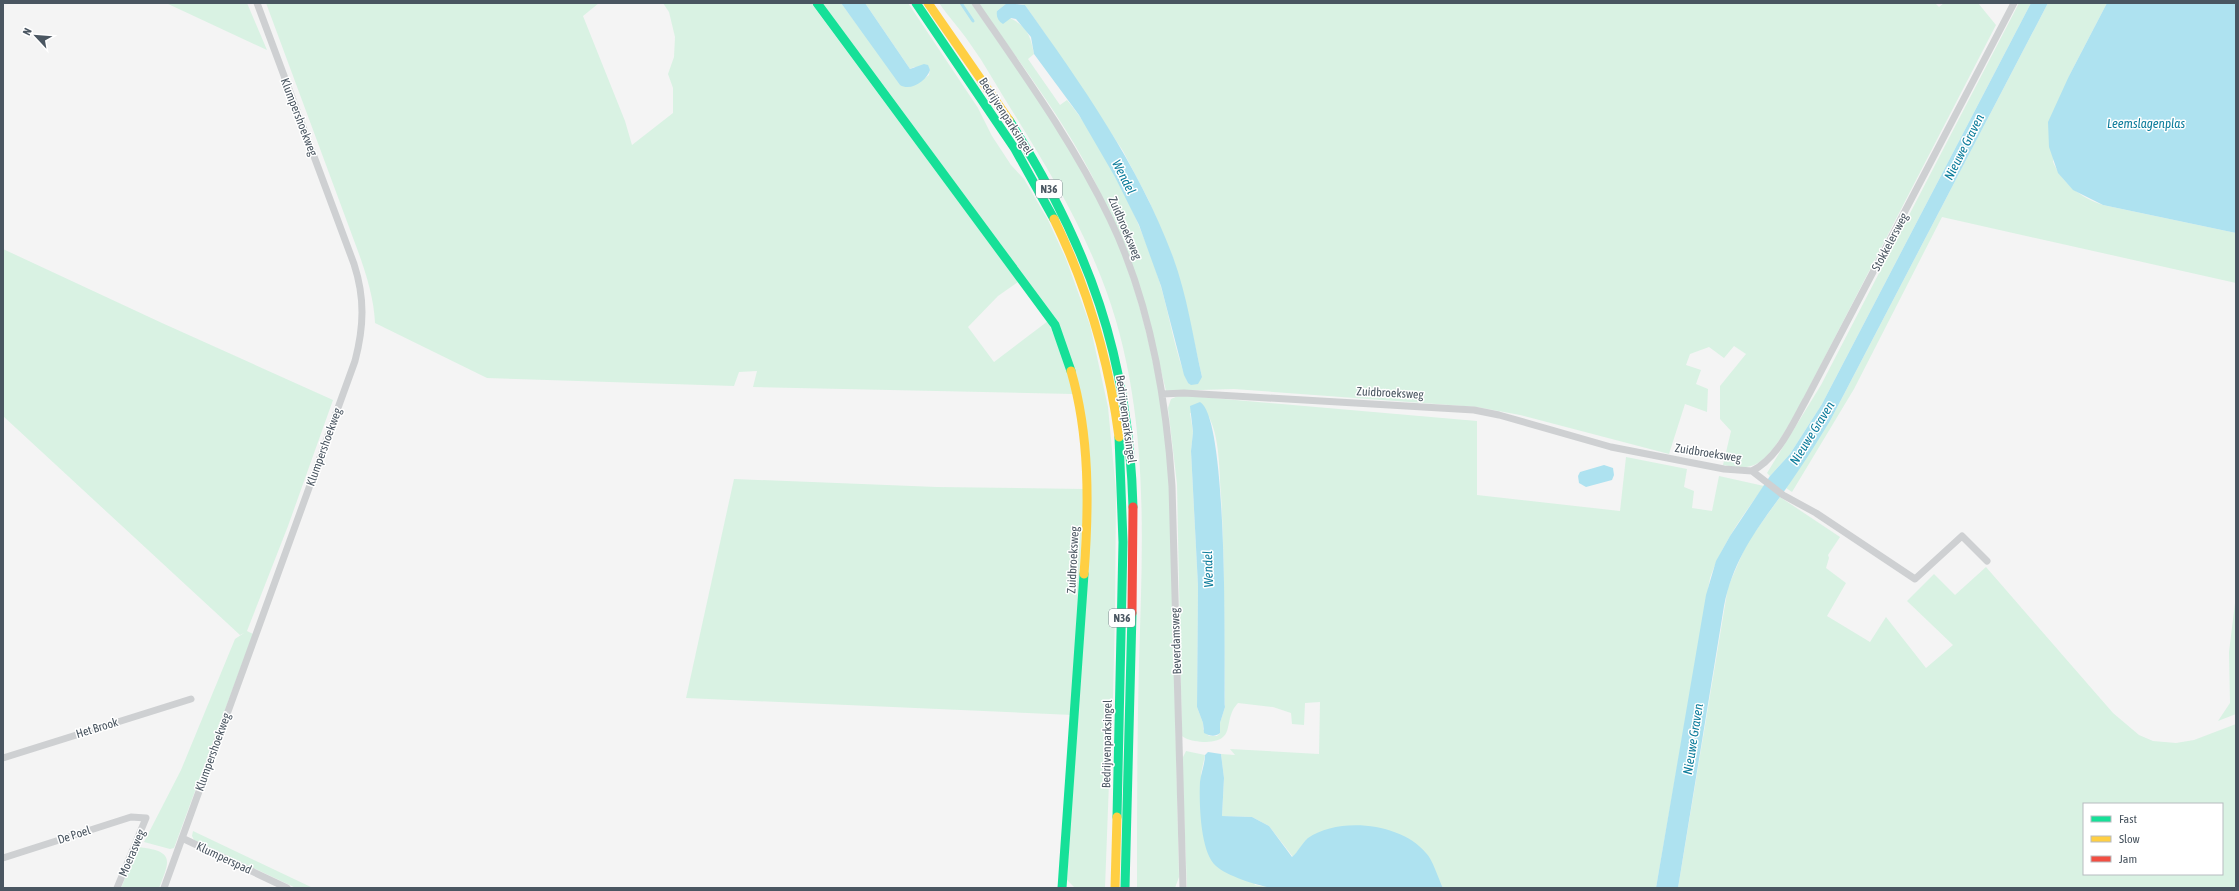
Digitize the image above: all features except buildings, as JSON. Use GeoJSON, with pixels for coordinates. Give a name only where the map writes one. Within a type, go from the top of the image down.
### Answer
{"type":"FeatureCollection","features":[{"type":"Feature","properties":{"kind":"main road","name":"Zuidbroeksweg"},"geometry":{"type":"LineString","coordinates":[[817,3],[1055,325],[1066,349],[1075,386],[1086,445],[1088,496],[1083,598],[1062,888]]}},
{"type":"Feature","properties":{"kind":"main road","name":"Bedrijvenparksingel"},"geometry":{"type":"LineString","coordinates":[[916,3],[1012,146],[1048,205],[1082,283],[1104,354],[1119,440],[1123,491],[1123,554],[1115,886]]}},
{"type":"Feature","properties":{"kind":"main road","name":"Bedrijvenparksingel"},"geometry":{"type":"LineString","coordinates":[[928,3],[1012,127],[1061,209],[1092,281],[1114,351],[1123,396],[1129,440],[1133,519],[1125,886]]}},
{"type":"Feature","properties":{"kind":"street","name":"Klumpershoekweg"},"geometry":{"type":"LineString","coordinates":[[164,888],[355,361],[363,327],[363,298],[354,264],[257,3]]}},
{"type":"Feature","properties":{"kind":"street","name":"Zuidbroeksweg"},"geometry":{"type":"LineString","coordinates":[[975,3],[1057,122],[1110,220],[1134,278],[1151,337],[1162,394],[1184,393],[1474,410],[1499,415],[1611,447],[1724,469],[1752,471],[1783,495],[1816,513],[1915,579],[1962,536],[1987,561]]}},
{"type":"Feature","properties":{"kind":"street","name":"Stokkelersweg"},"geometry":{"type":"LineString","coordinates":[[1752,471],[1766,462],[1774,453],[1806,400],[2014,3]]}},
{"type":"Feature","properties":{"kind":"street","name":"Beverdamsweg"},"geometry":{"type":"LineString","coordinates":[[1162,394],[1169,442],[1172,486],[1183,888]]}},
{"type":"Feature","properties":{"kind":"street","name":"Het Brook"},"geometry":{"type":"LineString","coordinates":[[3,758],[191,699]]}},
{"type":"Feature","properties":{"kind":"street","name":"De Poel"},"geometry":{"type":"LineString","coordinates":[[3,858],[131,817],[146,818]]}},
{"type":"Feature","properties":{"kind":"street","name":"Moerasweg"},"geometry":{"type":"LineString","coordinates":[[117,888],[146,818]]}},
{"type":"Feature","properties":{"kind":"street","name":"Klumperspad"},"geometry":{"type":"LineString","coordinates":[[182,838],[287,888]]}},
{"type":"Feature","properties":{"kind":"green space"},"geometry":{"type":"Polygon","coordinates":[[[166,3],[247,3],[267,50],[166,3]]]}},
{"type":"Feature","properties":{"kind":"green space"},"geometry":{"type":"Polygon","coordinates":[[[266,3],[599,3],[583,16],[625,121],[632,145],[673,113],[673,88],[668,74],[674,57],[675,37],[669,12],[663,3],[811,3],[1018,282],[998,296],[968,327],[994,362],[1048,321],[1060,351],[1074,394],[753,387],[757,371],[739,372],[734,386],[487,378],[375,323],[372,297],[362,263],[266,3]]]}},
{"type":"Feature","properties":{"kind":"green space"},"geometry":{"type":"Polygon","coordinates":[[[820,3],[841,3],[858,26],[918,83],[929,75],[930,69],[914,67],[910,69],[865,3],[908,3],[978,108],[992,136],[1011,165],[1024,179],[1048,220],[1066,259],[1090,325],[1108,407],[1116,492],[1111,780],[1109,782],[1105,888],[1075,888],[1067,880],[1091,478],[1058,323],[879,79],[820,3]]]}},
{"type":"Feature","properties":{"kind":"green space"},"geometry":{"type":"Polygon","coordinates":[[[939,3],[971,3],[1053,122],[1072,152],[1106,216],[1129,274],[1144,324],[1156,375],[1169,452],[1179,877],[1175,888],[1137,888],[1137,747],[1142,516],[1136,419],[1128,371],[1117,324],[1091,253],[1056,184],[981,60],[965,36],[939,3]]]}},
{"type":"Feature","properties":{"kind":"green space"},"geometry":{"type":"Polygon","coordinates":[[[978,3],[1007,3],[997,11],[1023,26],[1032,44],[1034,54],[1028,59],[1060,105],[1067,100],[1082,119],[1109,164],[1134,214],[1154,264],[1183,372],[1188,383],[1202,377],[1184,296],[1173,258],[1149,201],[1123,151],[1039,25],[1025,5],[1017,3],[1935,3],[1939,7],[1944,3],[1978,3],[1996,25],[1790,423],[1772,450],[1765,457],[1758,463],[1751,466],[1740,467],[1723,465],[1731,431],[1720,419],[1720,386],[1746,354],[1734,346],[1724,358],[1709,347],[1690,354],[1686,365],[1701,370],[1696,384],[1708,389],[1707,412],[1685,404],[1669,454],[1520,415],[1477,407],[1234,389],[1166,391],[1144,308],[1126,253],[1104,200],[1079,152],[1052,108],[978,3]]]}},
{"type":"Feature","properties":{"kind":"green space"},"geometry":{"type":"Polygon","coordinates":[[[2019,3],[2031,3],[1822,404],[1790,454],[1770,476],[1767,473],[1821,385],[2019,3]]]}},
{"type":"Feature","properties":{"kind":"green space"},"geometry":{"type":"Polygon","coordinates":[[[2048,3],[2107,3],[2069,76],[2053,162],[2057,170],[2073,189],[2087,198],[2103,205],[2236,233],[2236,283],[1942,217],[1854,389],[1792,492],[1786,488],[1830,421],[2048,3]]]}},
{"type":"Feature","properties":{"kind":"green space"},"geometry":{"type":"Polygon","coordinates":[[[3,249],[333,400],[288,526],[247,631],[253,634],[174,848],[170,849],[144,842],[181,770],[235,639],[244,633],[240,635],[3,416],[3,249]]]}},
{"type":"Feature","properties":{"kind":"green space"},"geometry":{"type":"Polygon","coordinates":[[[1178,396],[1190,396],[1477,421],[1477,495],[1620,511],[1626,457],[1687,469],[1684,487],[1694,491],[1692,508],[1712,511],[1719,476],[1764,486],[1727,542],[1710,578],[1656,888],[1443,888],[1432,867],[1432,862],[1307,839],[1293,857],[1269,826],[1252,817],[1222,816],[1224,778],[1221,754],[1235,755],[1230,749],[1319,754],[1320,702],[1305,703],[1304,725],[1292,724],[1291,713],[1273,707],[1238,703],[1230,717],[1228,729],[1221,738],[1214,741],[1203,742],[1190,740],[1182,736],[1177,484],[1168,408],[1171,399],[1178,396]],[[1190,413],[1193,432],[1191,451],[1198,586],[1197,707],[1203,723],[1203,729],[1209,736],[1217,736],[1220,733],[1220,723],[1225,707],[1223,548],[1217,445],[1213,426],[1209,417],[1190,413]]]}},
{"type":"Feature","properties":{"kind":"green space"},"geometry":{"type":"Polygon","coordinates":[[[734,479],[937,487],[1084,489],[1073,715],[686,698],[734,479]]]}},
{"type":"Feature","properties":{"kind":"green space"},"geometry":{"type":"Polygon","coordinates":[[[1780,497],[1840,537],[1828,555],[1829,558],[1826,568],[1846,583],[1827,616],[1870,642],[1886,617],[1926,668],[1953,645],[1907,601],[1934,574],[1955,595],[1986,567],[2113,713],[2139,735],[2153,741],[2176,743],[2194,740],[2236,724],[2236,888],[1678,888],[1728,587],[1747,543],[1780,497]]]}},
{"type":"Feature","properties":{"kind":"green space"},"geometry":{"type":"Polygon","coordinates":[[[2236,595],[2236,714],[2218,721],[2230,703],[2229,652],[2236,595]]]}},
{"type":"Feature","properties":{"kind":"green space"},"geometry":{"type":"Polygon","coordinates":[[[1186,751],[1205,755],[1201,774],[1255,885],[1273,888],[1187,888],[1182,759],[1186,751]]]}},
{"type":"Feature","properties":{"kind":"green space"},"geometry":{"type":"Polygon","coordinates":[[[193,831],[313,888],[296,888],[194,840],[192,836],[193,831]]]}},
{"type":"Feature","properties":{"kind":"green space"},"geometry":{"type":"Polygon","coordinates":[[[138,847],[158,851],[164,854],[167,864],[159,888],[121,888],[138,847]]]}},
{"type":"Feature","properties":{"kind":"water"},"geometry":{"type":"Polygon","coordinates":[[[841,3],[865,3],[910,69],[924,64],[928,65],[930,70],[926,78],[914,86],[904,87],[900,85],[841,3]]]}},
{"type":"Feature","properties":{"kind":"water","name":"Wendel"},"geometry":{"type":"Polygon","coordinates":[[[1007,3],[1025,5],[1107,126],[1143,190],[1159,223],[1178,271],[1202,377],[1198,384],[1191,385],[1188,383],[1184,375],[1161,286],[1139,225],[1115,177],[1079,115],[1034,54],[1031,37],[1016,19],[1011,18],[1003,24],[997,17],[997,11],[1007,3]]]}},
{"type":"Feature","properties":{"kind":"water","name":"Nieuwe Graven"},"geometry":{"type":"Polygon","coordinates":[[[2031,3],[2048,3],[1830,421],[1800,468],[1759,526],[1734,571],[1724,606],[1678,888],[1656,888],[1706,595],[1716,561],[1730,536],[1770,476],[1790,454],[1822,404],[2031,3]]]}},
{"type":"Feature","properties":{"kind":"water","name":"Leemslagenplas"},"geometry":{"type":"Polygon","coordinates":[[[2107,3],[2236,3],[2236,233],[2103,205],[2073,190],[2058,173],[2049,147],[2048,122],[2069,76],[2107,3]]]}},
{"type":"Feature","properties":{"kind":"water","name":"Wendel"},"geometry":{"type":"Polygon","coordinates":[[[1200,402],[1209,418],[1216,450],[1223,544],[1225,707],[1220,723],[1220,733],[1214,736],[1204,733],[1203,723],[1197,707],[1198,586],[1191,451],[1193,432],[1190,406],[1200,402]]]}},
{"type":"Feature","properties":{"kind":"water"},"geometry":{"type":"Polygon","coordinates":[[[1604,465],[1613,468],[1614,475],[1612,480],[1586,487],[1579,483],[1578,476],[1580,472],[1604,465]]]}},
{"type":"Feature","properties":{"kind":"water"},"geometry":{"type":"Polygon","coordinates":[[[1208,752],[1221,754],[1224,778],[1222,816],[1252,817],[1269,826],[1292,857],[1308,838],[1321,831],[1353,825],[1386,829],[1402,835],[1415,843],[1429,856],[1443,888],[1273,888],[1243,880],[1221,870],[1211,859],[1207,850],[1200,814],[1200,782],[1205,755],[1208,752]]]}},
{"type":"Feature","properties":{"kind":"waterway"},"geometry":{"type":"LineString","coordinates":[[961,3],[973,21]]}},
{"type":"Feature","properties":{"kind":"traffic: fast"},"geometry":{"type":"LineString","coordinates":[[817,3],[1055,325],[1071,371]]}},
{"type":"Feature","properties":{"kind":"traffic: fast"},"geometry":{"type":"LineString","coordinates":[[916,3],[1015,149],[1054,219]]}},
{"type":"Feature","properties":{"kind":"traffic: fast"},"geometry":{"type":"LineString","coordinates":[[1009,120],[1062,213],[1100,304],[1113,352],[1123,401],[1130,452],[1133,507]]}},
{"type":"Feature","properties":{"kind":"traffic: fast"},"geometry":{"type":"LineString","coordinates":[[1117,817],[1123,542],[1119,437]]}},
{"type":"Feature","properties":{"kind":"traffic: fast"},"geometry":{"type":"LineString","coordinates":[[1062,888],[1084,574]]}},
{"type":"Feature","properties":{"kind":"traffic: fast"},"geometry":{"type":"LineString","coordinates":[[1125,888],[1132,613]]}},
{"type":"Feature","properties":{"kind":"traffic: slow"},"geometry":{"type":"LineString","coordinates":[[928,3],[1009,120]]}},
{"type":"Feature","properties":{"kind":"traffic: slow"},"geometry":{"type":"LineString","coordinates":[[1054,219],[1077,272],[1096,326],[1115,409],[1119,437]]}},
{"type":"Feature","properties":{"kind":"traffic: slow"},"geometry":{"type":"LineString","coordinates":[[1071,371],[1082,421],[1085,446],[1087,523],[1084,574]]}},
{"type":"Feature","properties":{"kind":"traffic: slow"},"geometry":{"type":"LineString","coordinates":[[1115,888],[1117,817]]}},
{"type":"Feature","properties":{"kind":"traffic: jam"},"geometry":{"type":"LineString","coordinates":[[1132,613],[1133,507]]}}]}
